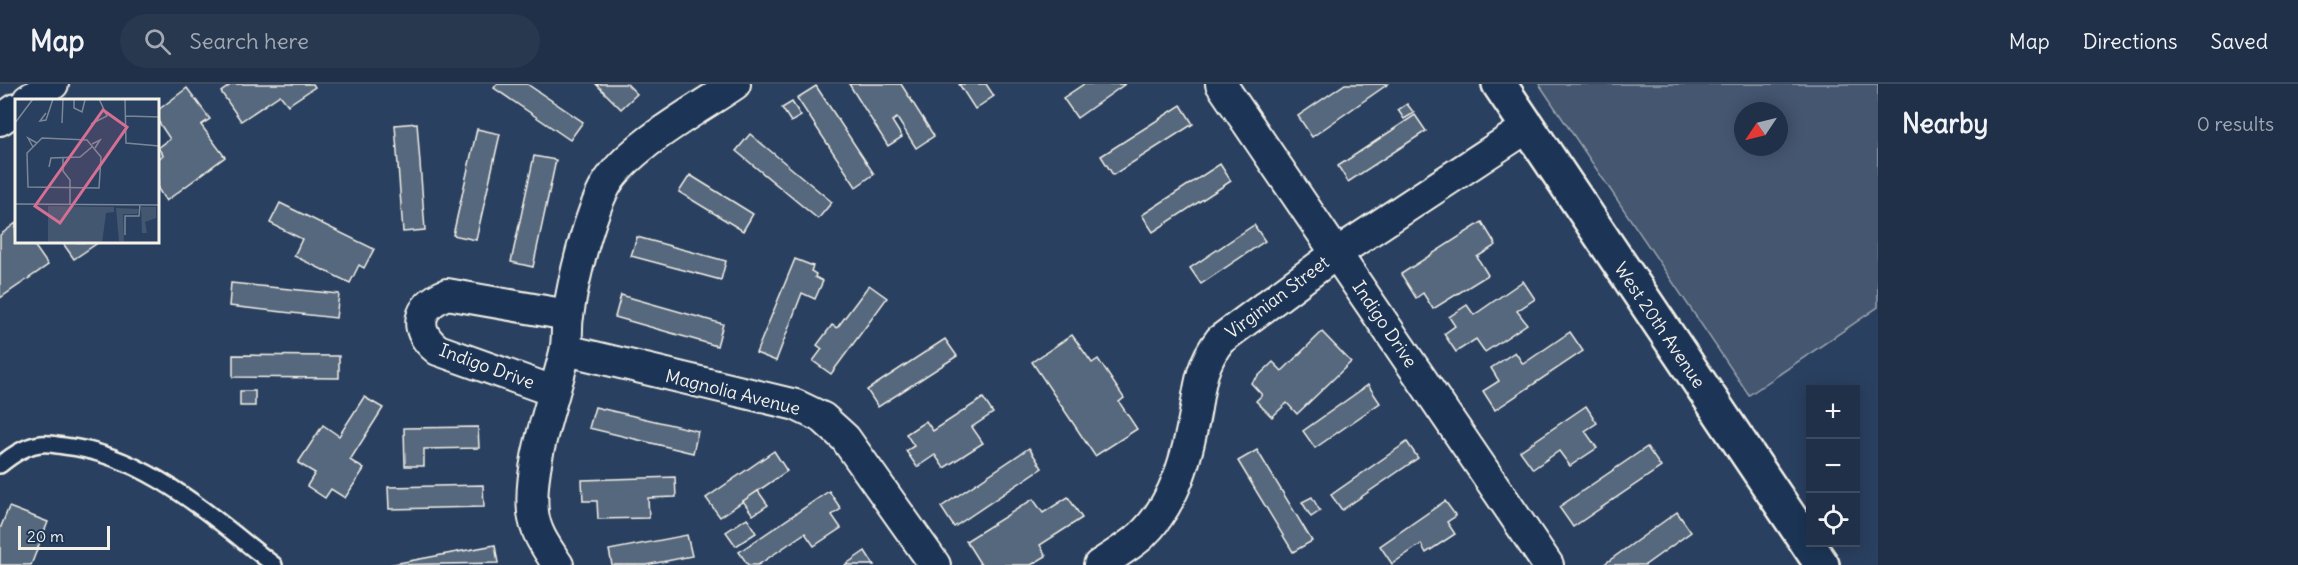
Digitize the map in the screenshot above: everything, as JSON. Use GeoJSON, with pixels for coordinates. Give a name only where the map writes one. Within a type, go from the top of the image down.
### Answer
{"type":"FeatureCollection","features":[{"type":"Feature","properties":{"kind":"main road","name":"West 20th Avenue"},"geometry":{"type":"LineString","coordinates":[[1498,84],[1822,565]]}},
{"type":"Feature","properties":{"kind":"street"},"geometry":{"type":"LineString","coordinates":[[30,99],[53,84]]}},
{"type":"Feature","properties":{"kind":"street","name":"Indigo Drive"},"geometry":{"type":"LineString","coordinates":[[558,565],[540,538],[533,514],[532,488],[553,391],[566,351],[568,315],[592,215],[607,183],[630,157],[735,84]]}},
{"type":"Feature","properties":{"kind":"street","name":"Indigo Drive"},"geometry":{"type":"LineString","coordinates":[[1221,84],[1548,565]]}},
{"type":"Feature","properties":{"kind":"street"},"geometry":{"type":"LineString","coordinates":[[0,120],[15,110]]}},
{"type":"Feature","properties":{"kind":"street","name":"Virginian Street"},"geometry":{"type":"LineString","coordinates":[[1099,565],[1140,537],[1156,519],[1175,488],[1188,447],[1200,375],[1208,356],[1220,340],[1337,253],[1528,127]]}},
{"type":"Feature","properties":{"kind":"street","name":"Indigo Drive"},"geometry":{"type":"LineString","coordinates":[[553,391],[438,350],[426,341],[421,327],[423,312],[433,300],[447,294],[568,315]]}},
{"type":"Feature","properties":{"kind":"street","name":"Magnolia Avenue"},"geometry":{"type":"LineString","coordinates":[[566,351],[796,405],[823,418],[845,438],[935,565]]}},
{"type":"Feature","properties":{"kind":"lane"},"geometry":{"type":"LineString","coordinates":[[0,465],[14,453],[40,443],[77,448],[110,457],[166,482],[274,565]]}},
{"type":"Feature","properties":{"kind":"shaded area"},"geometry":{"type":"Polygon","coordinates":[[[1539,84],[1878,84],[1878,307],[1749,395],[1539,84]]]}},
{"type":"Feature","properties":{"kind":"building"},"geometry":{"type":"Polygon","coordinates":[[[232,84],[313,84],[315,87],[288,105],[280,95],[241,121],[221,92],[232,84]]]}},
{"type":"Feature","properties":{"kind":"building"},"geometry":{"type":"Polygon","coordinates":[[[497,84],[527,84],[583,122],[570,140],[494,88],[497,84]]]}},
{"type":"Feature","properties":{"kind":"building"},"geometry":{"type":"Polygon","coordinates":[[[596,84],[627,84],[637,94],[621,109],[596,84]]]}},
{"type":"Feature","properties":{"kind":"building"},"geometry":{"type":"Polygon","coordinates":[[[849,84],[901,84],[934,136],[916,148],[897,118],[892,121],[902,137],[888,146],[849,84]]]}},
{"type":"Feature","properties":{"kind":"building"},"geometry":{"type":"Polygon","coordinates":[[[959,84],[986,84],[994,96],[975,109],[959,84]]]}},
{"type":"Feature","properties":{"kind":"building"},"geometry":{"type":"Polygon","coordinates":[[[1084,84],[1125,84],[1077,118],[1063,98],[1084,84]]]}},
{"type":"Feature","properties":{"kind":"building"},"geometry":{"type":"Polygon","coordinates":[[[1345,84],[1388,84],[1312,137],[1298,116],[1345,84]]]}},
{"type":"Feature","properties":{"kind":"building"},"geometry":{"type":"Polygon","coordinates":[[[816,86],[874,174],[856,187],[797,98],[816,86]]]}},
{"type":"Feature","properties":{"kind":"building"},"geometry":{"type":"Polygon","coordinates":[[[187,88],[210,119],[201,125],[225,157],[166,201],[159,190],[159,158],[163,155],[159,147],[170,139],[159,122],[159,109],[187,88]]]}},
{"type":"Feature","properties":{"kind":"building"},"geometry":{"type":"Polygon","coordinates":[[[792,102],[801,116],[791,122],[782,108],[792,102]]]}},
{"type":"Feature","properties":{"kind":"building"},"geometry":{"type":"Polygon","coordinates":[[[1407,104],[1414,113],[1404,119],[1398,110],[1407,104]]]}},
{"type":"Feature","properties":{"kind":"building"},"geometry":{"type":"Polygon","coordinates":[[[1181,105],[1193,124],[1113,175],[1101,156],[1181,105]]]}},
{"type":"Feature","properties":{"kind":"building"},"geometry":{"type":"Polygon","coordinates":[[[1415,115],[1426,131],[1348,182],[1338,166],[1415,115]]]}},
{"type":"Feature","properties":{"kind":"building"},"geometry":{"type":"Polygon","coordinates":[[[417,123],[425,230],[403,232],[395,125],[417,123]]]}},
{"type":"Feature","properties":{"kind":"building"},"geometry":{"type":"Polygon","coordinates":[[[477,129],[500,134],[476,240],[453,235],[477,129]]]}},
{"type":"Feature","properties":{"kind":"building"},"geometry":{"type":"Polygon","coordinates":[[[750,134],[832,202],[818,219],[736,151],[750,134]]]}},
{"type":"Feature","properties":{"kind":"building"},"geometry":{"type":"Polygon","coordinates":[[[534,156],[556,160],[533,267],[511,262],[534,156]]]}},
{"type":"Feature","properties":{"kind":"building"},"geometry":{"type":"Polygon","coordinates":[[[1220,164],[1231,181],[1153,232],[1142,215],[1220,164]]]}},
{"type":"Feature","properties":{"kind":"building"},"geometry":{"type":"Polygon","coordinates":[[[690,175],[753,214],[743,231],[679,192],[690,175]]]}},
{"type":"Feature","properties":{"kind":"building"},"geometry":{"type":"Polygon","coordinates":[[[280,203],[374,249],[364,268],[359,265],[350,283],[294,256],[302,239],[270,223],[280,203]]]}},
{"type":"Feature","properties":{"kind":"building"},"geometry":{"type":"Polygon","coordinates":[[[1482,222],[1496,245],[1477,257],[1488,275],[1433,309],[1423,293],[1416,298],[1401,274],[1482,222]]]}},
{"type":"Feature","properties":{"kind":"building"},"geometry":{"type":"Polygon","coordinates":[[[15,224],[15,243],[33,243],[48,265],[0,298],[0,235],[15,224]]]}},
{"type":"Feature","properties":{"kind":"building"},"geometry":{"type":"Polygon","coordinates":[[[1254,225],[1265,241],[1201,284],[1190,268],[1254,225]]]}},
{"type":"Feature","properties":{"kind":"building"},"geometry":{"type":"Polygon","coordinates":[[[637,237],[726,261],[721,280],[631,256],[637,237]]]}},
{"type":"Feature","properties":{"kind":"building"},"geometry":{"type":"Polygon","coordinates":[[[63,243],[98,243],[74,259],[63,243]]]}},
{"type":"Feature","properties":{"kind":"building"},"geometry":{"type":"Polygon","coordinates":[[[795,259],[813,266],[811,271],[816,274],[815,277],[823,281],[815,299],[802,293],[776,361],[756,353],[795,259]]]}},
{"type":"Feature","properties":{"kind":"building"},"geometry":{"type":"Polygon","coordinates":[[[1523,281],[1535,299],[1517,311],[1527,324],[1485,352],[1476,339],[1456,352],[1444,334],[1455,326],[1449,317],[1467,305],[1474,315],[1523,281]]]}},
{"type":"Feature","properties":{"kind":"building"},"geometry":{"type":"Polygon","coordinates":[[[231,283],[339,294],[336,318],[229,306],[231,283]]]}},
{"type":"Feature","properties":{"kind":"building"},"geometry":{"type":"Polygon","coordinates":[[[869,285],[887,298],[831,374],[813,361],[822,349],[817,345],[832,325],[837,328],[869,285]]]}},
{"type":"Feature","properties":{"kind":"building"},"geometry":{"type":"Polygon","coordinates":[[[621,295],[723,324],[717,346],[615,317],[621,295]]]}},
{"type":"Feature","properties":{"kind":"building"},"geometry":{"type":"Polygon","coordinates":[[[1322,332],[1351,362],[1297,414],[1287,403],[1272,417],[1256,401],[1262,395],[1251,383],[1273,362],[1282,371],[1322,332]]]}},
{"type":"Feature","properties":{"kind":"building"},"geometry":{"type":"Polygon","coordinates":[[[1570,332],[1583,351],[1495,410],[1483,391],[1499,381],[1491,368],[1515,352],[1523,364],[1570,332]]]}},
{"type":"Feature","properties":{"kind":"building"},"geometry":{"type":"Polygon","coordinates":[[[1072,335],[1092,363],[1098,359],[1124,398],[1119,402],[1137,429],[1095,456],[1032,362],[1072,335]]]}},
{"type":"Feature","properties":{"kind":"building"},"geometry":{"type":"Polygon","coordinates":[[[945,339],[957,356],[878,407],[867,390],[945,339]]]}},
{"type":"Feature","properties":{"kind":"building"},"geometry":{"type":"Polygon","coordinates":[[[233,355],[339,356],[339,378],[233,377],[233,355]]]}},
{"type":"Feature","properties":{"kind":"building"},"geometry":{"type":"Polygon","coordinates":[[[1368,385],[1380,403],[1315,448],[1303,431],[1368,385]]]}},
{"type":"Feature","properties":{"kind":"building"},"geometry":{"type":"Polygon","coordinates":[[[240,391],[255,391],[255,406],[240,406],[240,391]]]}},
{"type":"Feature","properties":{"kind":"building"},"geometry":{"type":"Polygon","coordinates":[[[364,397],[383,408],[350,460],[364,469],[345,498],[331,489],[325,498],[307,486],[315,473],[298,463],[323,425],[339,436],[364,397]]]}},
{"type":"Feature","properties":{"kind":"building"},"geometry":{"type":"Polygon","coordinates":[[[983,398],[993,413],[972,427],[983,443],[944,468],[935,455],[917,467],[906,451],[914,446],[906,434],[926,421],[933,431],[983,398]]]}},
{"type":"Feature","properties":{"kind":"building"},"geometry":{"type":"Polygon","coordinates":[[[1586,406],[1597,423],[1585,431],[1597,448],[1570,466],[1559,451],[1533,469],[1520,451],[1586,406]]]}},
{"type":"Feature","properties":{"kind":"building"},"geometry":{"type":"Polygon","coordinates":[[[595,407],[698,431],[693,453],[589,428],[595,407]]]}},
{"type":"Feature","properties":{"kind":"building"},"geometry":{"type":"Polygon","coordinates":[[[478,427],[479,448],[424,449],[424,466],[405,466],[404,428],[478,427]]]}},
{"type":"Feature","properties":{"kind":"building"},"geometry":{"type":"Polygon","coordinates":[[[1407,442],[1418,458],[1342,510],[1331,495],[1407,442]]]}},
{"type":"Feature","properties":{"kind":"building"},"geometry":{"type":"Polygon","coordinates":[[[1647,447],[1661,467],[1573,527],[1559,507],[1647,447]]]}},
{"type":"Feature","properties":{"kind":"building"},"geometry":{"type":"Polygon","coordinates":[[[1029,448],[1042,468],[954,527],[941,507],[1029,448]]]}},
{"type":"Feature","properties":{"kind":"building"},"geometry":{"type":"Polygon","coordinates":[[[1257,450],[1312,541],[1293,552],[1238,461],[1257,450]]]}},
{"type":"Feature","properties":{"kind":"building"},"geometry":{"type":"Polygon","coordinates":[[[774,451],[787,471],[720,517],[706,498],[774,451]]]}},
{"type":"Feature","properties":{"kind":"building"},"geometry":{"type":"Polygon","coordinates":[[[675,477],[676,497],[648,498],[649,518],[598,519],[597,501],[583,501],[582,480],[675,477]]]}},
{"type":"Feature","properties":{"kind":"building"},"geometry":{"type":"Polygon","coordinates":[[[483,485],[484,507],[389,509],[388,487],[483,485]]]}},
{"type":"Feature","properties":{"kind":"building"},"geometry":{"type":"Polygon","coordinates":[[[758,491],[768,505],[753,515],[743,501],[758,491]]]}},
{"type":"Feature","properties":{"kind":"building"},"geometry":{"type":"Polygon","coordinates":[[[829,491],[841,509],[832,515],[841,528],[814,546],[805,533],[758,565],[748,565],[739,552],[829,491]]]}},
{"type":"Feature","properties":{"kind":"building"},"geometry":{"type":"Polygon","coordinates":[[[1068,497],[1082,518],[1040,545],[1046,556],[1031,565],[981,565],[966,541],[1033,499],[1043,513],[1068,497]]]}},
{"type":"Feature","properties":{"kind":"building"},"geometry":{"type":"Polygon","coordinates":[[[1312,497],[1320,511],[1311,517],[1302,502],[1312,497]]]}},
{"type":"Feature","properties":{"kind":"building"},"geometry":{"type":"Polygon","coordinates":[[[1445,501],[1456,516],[1447,522],[1455,534],[1426,553],[1421,544],[1392,564],[1380,546],[1445,501]]]}},
{"type":"Feature","properties":{"kind":"building"},"geometry":{"type":"Polygon","coordinates":[[[9,507],[48,522],[31,565],[0,565],[0,529],[9,507]]]}},
{"type":"Feature","properties":{"kind":"building"},"geometry":{"type":"Polygon","coordinates":[[[1677,512],[1691,532],[1645,565],[1603,565],[1677,512]]]}},
{"type":"Feature","properties":{"kind":"building"},"geometry":{"type":"Polygon","coordinates":[[[747,518],[756,533],[736,546],[726,532],[747,518]]]}},
{"type":"Feature","properties":{"kind":"building"},"geometry":{"type":"Polygon","coordinates":[[[687,535],[692,556],[646,565],[612,565],[609,550],[687,535]]]}},
{"type":"Feature","properties":{"kind":"building"},"geometry":{"type":"Polygon","coordinates":[[[495,545],[498,563],[388,565],[495,545]]]}},
{"type":"Feature","properties":{"kind":"building"},"geometry":{"type":"Polygon","coordinates":[[[865,551],[874,565],[845,565],[865,551]]]}}]}
